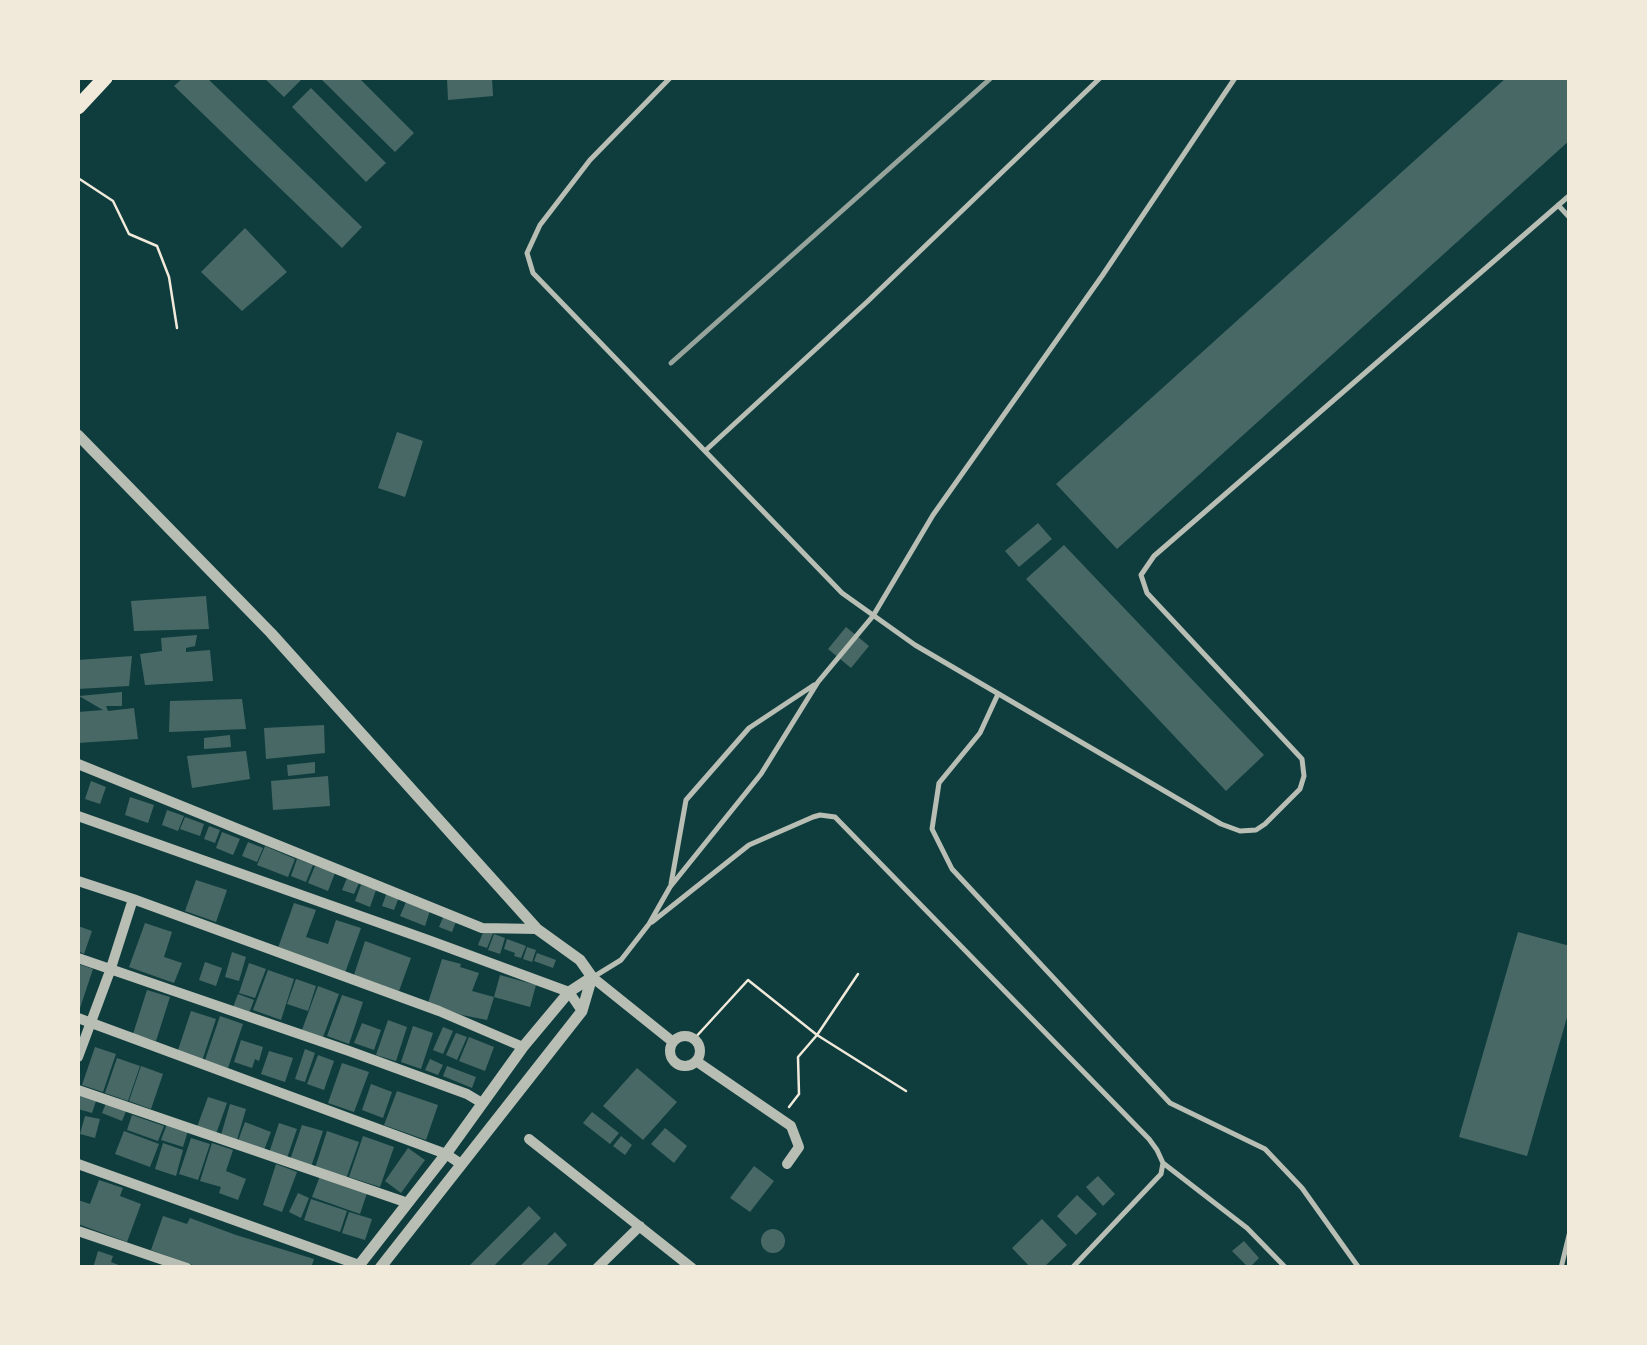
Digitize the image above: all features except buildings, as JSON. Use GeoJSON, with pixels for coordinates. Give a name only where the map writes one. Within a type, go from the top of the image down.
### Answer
{"type":"FeatureCollection","features":[{"type":"Feature","properties":{"kind":"highway"},"geometry":{"type":"LineString","coordinates":[[78,107],[104,78]]}},
{"type":"Feature","properties":{"kind":"street"},"geometry":{"type":"LineString","coordinates":[[78,435],[271,633],[537,929],[580,960],[592,977],[673,1042]]}},
{"type":"Feature","properties":{"kind":"street"},"geometry":{"type":"LineString","coordinates":[[78,764],[482,928],[537,929]]}},
{"type":"Feature","properties":{"kind":"street"},"geometry":{"type":"LineString","coordinates":[[78,816],[568,992],[582,1011]]}},
{"type":"Feature","properties":{"kind":"street"},"geometry":{"type":"LineString","coordinates":[[78,881],[439,1011],[524,1047]]}},
{"type":"Feature","properties":{"kind":"street"},"geometry":{"type":"LineString","coordinates":[[78,1057],[132,899]]}},
{"type":"Feature","properties":{"kind":"street"},"geometry":{"type":"LineString","coordinates":[[78,958],[366,1057],[482,1103]]}},
{"type":"Feature","properties":{"kind":"street"},"geometry":{"type":"LineString","coordinates":[[78,1164],[358,1266],[568,992],[592,977]]}},
{"type":"Feature","properties":{"kind":"street"},"geometry":{"type":"LineString","coordinates":[[380,1268],[582,1011],[592,977]]}},
{"type":"Feature","properties":{"kind":"street"},"geometry":{"type":"LineString","coordinates":[[78,1018],[446,1154],[460,1164]]}},
{"type":"Feature","properties":{"kind":"street"},"geometry":{"type":"LineString","coordinates":[[680,1036],[694,1039],[700,1052],[696,1060],[682,1065],[674,1060],[670,1051],[673,1042],[680,1036]]}},
{"type":"Feature","properties":{"kind":"street"},"geometry":{"type":"LineString","coordinates":[[696,1060],[791,1126],[799,1147],[787,1164]]}},
{"type":"Feature","properties":{"kind":"street"},"geometry":{"type":"LineString","coordinates":[[78,1090],[408,1203]]}},
{"type":"Feature","properties":{"kind":"street"},"geometry":{"type":"LineString","coordinates":[[529,1139],[692,1268]]}},
{"type":"Feature","properties":{"kind":"street"},"geometry":{"type":"LineString","coordinates":[[597,1268],[640,1226]]}},
{"type":"Feature","properties":{"kind":"street"},"geometry":{"type":"LineString","coordinates":[[78,1231],[188,1268]]}},
{"type":"Feature","properties":{"kind":"lane"},"geometry":{"type":"LineString","coordinates":[[670,78],[590,160],[540,226],[527,252],[533,273],[842,592],[914,645],[1221,824],[1240,831],[1256,830],[1265,824],[1300,789],[1304,776],[1302,759],[1147,593],[1141,574],[1154,556],[1570,194]]}},
{"type":"Feature","properties":{"kind":"lane"},"geometry":{"type":"LineString","coordinates":[[705,451],[868,302],[1100,78]]}},
{"type":"Feature","properties":{"kind":"lane"},"geometry":{"type":"LineString","coordinates":[[592,977],[621,960],[650,924],[670,887],[761,774],[818,682],[873,616],[934,515],[1235,78]]}},
{"type":"Feature","properties":{"kind":"lane"},"geometry":{"type":"LineString","coordinates":[[1558,205],[1570,218]]}},
{"type":"Feature","properties":{"kind":"lane"},"geometry":{"type":"LineString","coordinates":[[670,887],[686,800],[749,728],[818,682]]}},
{"type":"Feature","properties":{"kind":"lane"},"geometry":{"type":"LineString","coordinates":[[998,694],[980,733],[939,783],[932,828],[952,869],[1170,1103],[1265,1149],[1302,1188],[1359,1268]]}},
{"type":"Feature","properties":{"kind":"lane"},"geometry":{"type":"LineString","coordinates":[[650,924],[748,845],[820,814],[835,817],[1150,1139],[1163,1162],[1247,1228],[1286,1268]]}},
{"type":"Feature","properties":{"kind":"lane"},"geometry":{"type":"LineString","coordinates":[[1072,1268],[1161,1174],[1163,1162]]}},
{"type":"Feature","properties":{"kind":"lane"},"geometry":{"type":"LineString","coordinates":[[1560,1268],[1570,1231]]}},
{"type":"Feature","properties":{"kind":"path"},"geometry":{"type":"LineString","coordinates":[[78,178],[113,201],[130,234],[157,246],[169,276],[177,328]]}},
{"type":"Feature","properties":{"kind":"path"},"geometry":{"type":"LineString","coordinates":[[780,1118],[800,1094],[798,1057],[858,974]]}},
{"type":"Feature","properties":{"kind":"path"},"geometry":{"type":"LineString","coordinates":[[694,1039],[748,980],[817,1035],[906,1092]]}},
{"type":"Feature","properties":{"kind":"railway"},"geometry":{"type":"LineString","coordinates":[[671,363],[991,78]]}}]}
